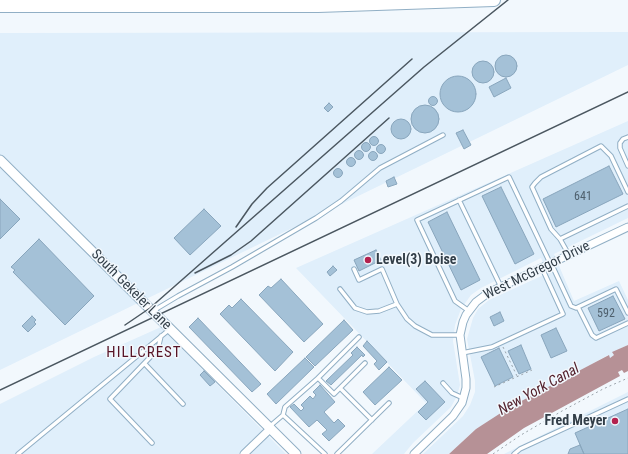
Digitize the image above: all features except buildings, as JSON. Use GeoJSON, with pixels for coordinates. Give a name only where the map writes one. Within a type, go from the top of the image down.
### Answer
{"type":"FeatureCollection","features":[{"type":"Feature","properties":{"kind":"highway"},"geometry":{"type":"LineString","coordinates":[[0,6],[318,6],[489,0]]}},
{"type":"Feature","properties":{"kind":"street","name":"South Gekeler Lane"},"geometry":{"type":"LineString","coordinates":[[0,160],[296,454]]}},
{"type":"Feature","properties":{"kind":"street","name":"West McGregor Drive"},"geometry":{"type":"LineString","coordinates":[[414,454],[453,416],[464,399],[466,379],[460,335],[463,322],[468,311],[476,302],[482,297],[501,287],[628,227]]}},
{"type":"Feature","properties":{"kind":"street"},"geometry":{"type":"LineString","coordinates":[[244,454],[270,427]]}},
{"type":"Feature","properties":{"kind":"lane"},"geometry":{"type":"LineString","coordinates":[[153,311],[316,218],[341,201],[380,168],[443,135]]}},
{"type":"Feature","properties":{"kind":"lane"},"geometry":{"type":"LineString","coordinates":[[628,137],[622,139],[620,143],[620,148],[628,166]]}},
{"type":"Feature","properties":{"kind":"lane"},"geometry":{"type":"LineString","coordinates":[[569,255],[560,239],[551,229],[532,187],[541,177],[601,146],[611,156],[628,192]]}},
{"type":"Feature","properties":{"kind":"lane"},"geometry":{"type":"LineString","coordinates":[[468,311],[455,301],[417,220],[509,177],[551,263],[570,306],[576,308],[616,289],[628,313]]}},
{"type":"Feature","properties":{"kind":"lane"},"geometry":{"type":"LineString","coordinates":[[459,200],[501,287]]}},
{"type":"Feature","properties":{"kind":"lane"},"geometry":{"type":"LineString","coordinates":[[560,239],[628,206]]}},
{"type":"Feature","properties":{"kind":"lane"},"geometry":{"type":"LineString","coordinates":[[462,353],[492,347],[563,314],[542,267]]}},
{"type":"Feature","properties":{"kind":"lane"},"geometry":{"type":"LineString","coordinates":[[354,268],[359,280],[382,269],[397,304],[407,319],[424,332],[437,335],[460,335]]}},
{"type":"Feature","properties":{"kind":"lane"},"geometry":{"type":"LineString","coordinates":[[340,289],[355,308],[367,312],[379,311],[397,304]]}},
{"type":"Feature","properties":{"kind":"lane"},"geometry":{"type":"LineString","coordinates":[[578,307],[592,336],[596,338],[628,323]]}},
{"type":"Feature","properties":{"kind":"lane"},"geometry":{"type":"LineString","coordinates":[[18,454],[170,328]]}},
{"type":"Feature","properties":{"kind":"lane"},"geometry":{"type":"LineString","coordinates":[[152,443],[110,399],[158,349],[161,336]]}},
{"type":"Feature","properties":{"kind":"lane"},"geometry":{"type":"LineString","coordinates":[[270,427],[283,415],[285,407],[318,378],[359,337]]}},
{"type":"Feature","properties":{"kind":"lane"},"geometry":{"type":"LineString","coordinates":[[318,378],[334,394],[365,363]]}},
{"type":"Feature","properties":{"kind":"lane"},"geometry":{"type":"LineString","coordinates":[[144,364],[183,404]]}},
{"type":"Feature","properties":{"kind":"lane"},"geometry":{"type":"LineString","coordinates":[[443,383],[452,393],[464,399]]}},
{"type":"Feature","properties":{"kind":"lane"},"geometry":{"type":"LineString","coordinates":[[340,388],[372,420]]}},
{"type":"Feature","properties":{"kind":"lane"},"geometry":{"type":"LineString","coordinates":[[514,454],[520,449],[628,399]]}},
{"type":"Feature","properties":{"kind":"lane"},"geometry":{"type":"LineString","coordinates":[[337,454],[389,403]]}},
{"type":"Feature","properties":{"kind":"lane"},"geometry":{"type":"LineString","coordinates":[[283,415],[325,454]]}},
{"type":"Feature","properties":{"kind":"path"},"geometry":{"type":"LineString","coordinates":[[502,346],[517,377]]}},
{"type":"Feature","properties":{"kind":"path"},"geometry":{"type":"LineString","coordinates":[[494,387],[532,370]]}},
{"type":"Feature","properties":{"kind":"path"},"geometry":{"type":"LineString","coordinates":[[493,454],[521,434],[603,389],[628,378]]}},
{"type":"Feature","properties":{"kind":"shaded area"},"geometry":{"type":"Polygon","coordinates":[[[628,32],[628,65],[0,370],[0,33],[628,32]]]}},
{"type":"Feature","properties":{"kind":"shaded area"},"geometry":{"type":"Polygon","coordinates":[[[628,121],[628,218],[554,254],[574,301],[619,281],[628,300],[628,345],[613,352],[614,355],[610,358],[608,355],[476,429],[449,454],[423,454],[463,416],[470,405],[475,392],[475,381],[467,339],[473,318],[478,309],[489,300],[548,273],[541,258],[481,288],[471,295],[461,309],[455,325],[453,341],[460,385],[457,396],[451,407],[413,443],[404,454],[372,454],[426,403],[296,268],[628,121]]]}},
{"type":"Feature","properties":{"kind":"shaded area"},"geometry":{"type":"Polygon","coordinates":[[[161,327],[286,454],[0,454],[0,404],[94,357],[161,327]]]}},
{"type":"Feature","properties":{"kind":"shaded area"},"geometry":{"type":"Polygon","coordinates":[[[628,345],[628,371],[624,373],[622,370],[618,372],[620,376],[524,428],[487,454],[449,454],[476,429],[510,407],[609,355],[610,358],[614,355],[612,352],[628,345]]]}},
{"type":"Feature","properties":{"kind":"shaded area"},"geometry":{"type":"Polygon","coordinates":[[[628,392],[628,454],[504,454],[628,392]]]}},
{"type":"Feature","properties":{"kind":"railway"},"geometry":{"type":"LineString","coordinates":[[125,325],[150,308],[424,67],[508,0]]}},
{"type":"Feature","properties":{"kind":"railway"},"geometry":{"type":"LineString","coordinates":[[236,227],[252,204],[267,188],[412,59]]}},
{"type":"Feature","properties":{"kind":"railway"},"geometry":{"type":"LineString","coordinates":[[0,390],[628,92]]}},
{"type":"Feature","properties":{"kind":"railway"},"geometry":{"type":"LineString","coordinates":[[195,273],[231,255],[251,241],[389,118]]}},
{"type":"Feature","properties":{"kind":"place","name":"Level(3) Boise"},"geometry":{"type":"Point","coordinates":[368,260]}},
{"type":"Feature","properties":{"kind":"place","name":"Fred Meyer"},"geometry":{"type":"Point","coordinates":[615,421]}},
{"type":"Feature","properties":{"kind":"district","name":"HILLCREST"},"geometry":{"type":"Point","coordinates":[144,353]}},
{"type":"Feature","properties":{"kind":"water label","name":"New York Canal"},"geometry":{"type":"Point","coordinates":[539,390]}}]}
